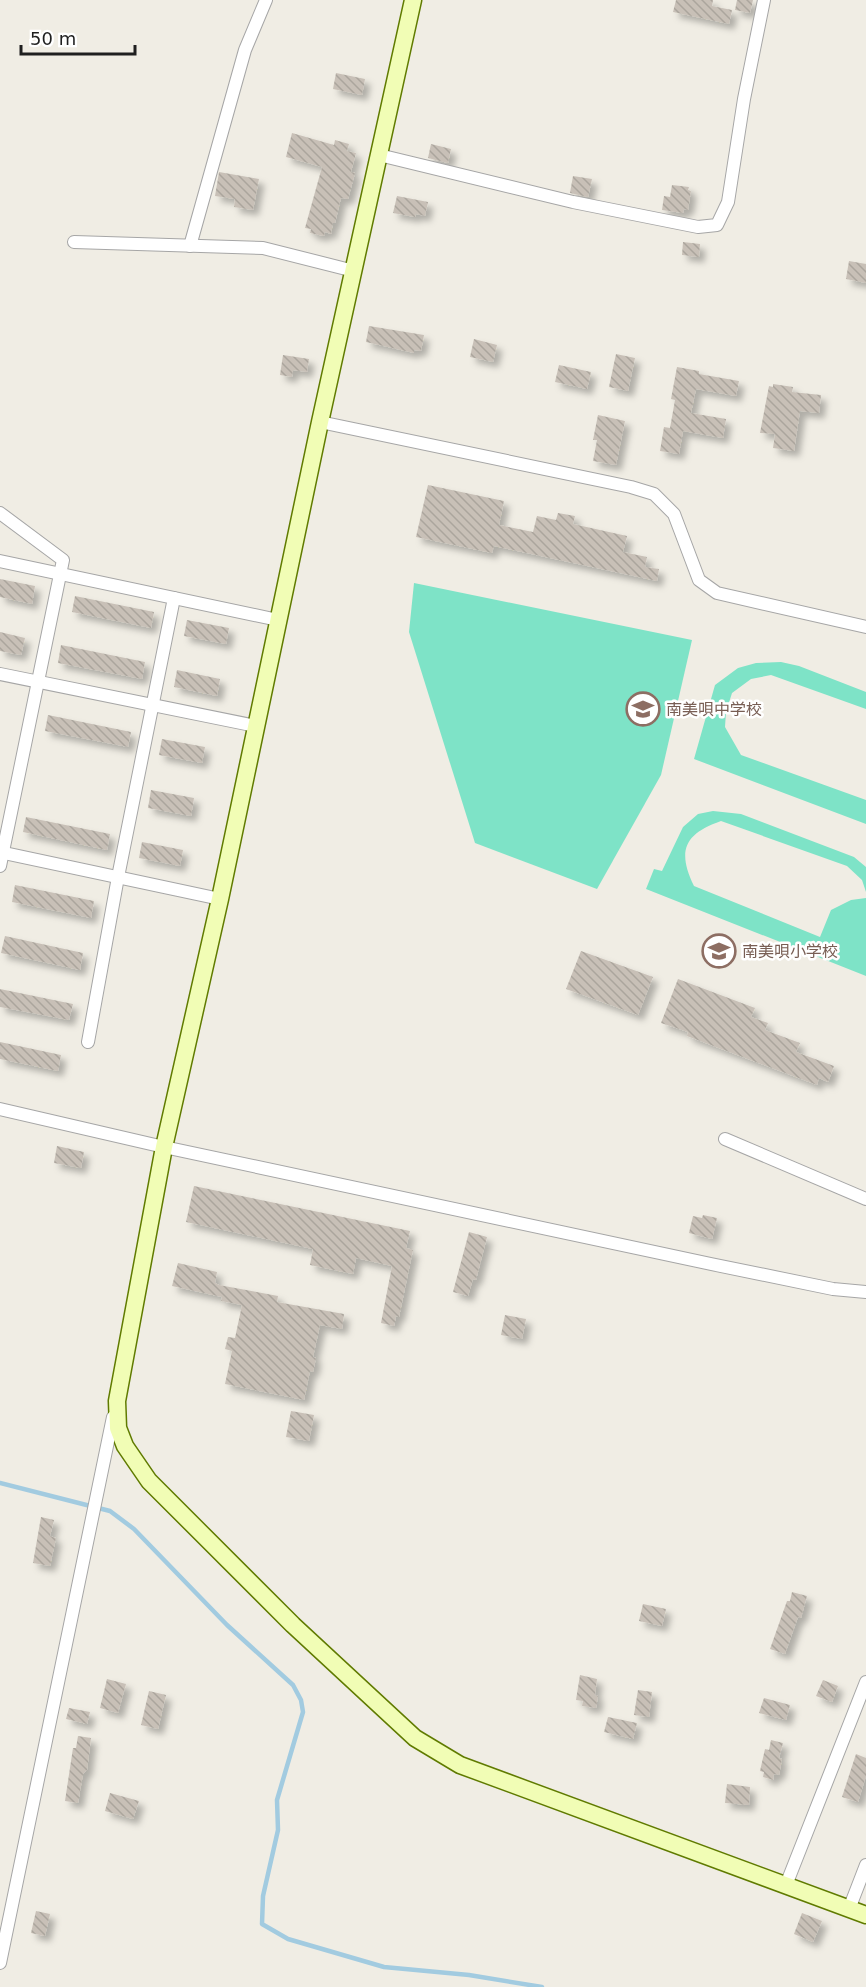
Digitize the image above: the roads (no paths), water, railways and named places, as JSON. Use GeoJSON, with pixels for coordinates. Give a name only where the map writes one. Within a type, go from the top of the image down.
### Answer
{"type":"FeatureCollection","features":[{"type":"Feature","properties":{"kind":"street"},"geometry":{"type":"LineString","coordinates":[[190,246],[245,50],[266,0]]}},
{"type":"Feature","properties":{"kind":"street"},"geometry":{"type":"LineString","coordinates":[[0,1963],[117,1401],[164,1148],[220,899],[320,422],[413,0]]}},
{"type":"Feature","properties":{"kind":"street"},"geometry":{"type":"LineString","coordinates":[[379,155],[573,202],[698,227],[717,225],[728,202],[744,99],[764,0]]}},
{"type":"Feature","properties":{"kind":"street"},"geometry":{"type":"LineString","coordinates":[[74,242],[263,248],[354,271]]}},
{"type":"Feature","properties":{"kind":"street"},"geometry":{"type":"LineString","coordinates":[[320,422],[608,482],[654,494],[674,514],[699,579],[717,593],[866,627]]}},
{"type":"Feature","properties":{"kind":"street"},"geometry":{"type":"LineString","coordinates":[[0,513],[63,560],[0,866]]}},
{"type":"Feature","properties":{"kind":"street"},"geometry":{"type":"LineString","coordinates":[[0,561],[278,620]]}},
{"type":"Feature","properties":{"kind":"street"},"geometry":{"type":"LineString","coordinates":[[88,1042],[118,877],[174,598]]}},
{"type":"Feature","properties":{"kind":"street"},"geometry":{"type":"LineString","coordinates":[[0,674],[256,726]]}},
{"type":"Feature","properties":{"kind":"street"},"geometry":{"type":"LineString","coordinates":[[2,852],[220,899]]}},
{"type":"Feature","properties":{"kind":"street"},"geometry":{"type":"LineString","coordinates":[[0,1109],[164,1148],[833,1289],[866,1292]]}},
{"type":"Feature","properties":{"kind":"street"},"geometry":{"type":"LineString","coordinates":[[725,1139],[866,1199]]}},
{"type":"Feature","properties":{"kind":"street"},"geometry":{"type":"LineString","coordinates":[[117,1401],[118,1428],[125,1446],[149,1481],[293,1625],[414,1738],[460,1765],[866,1915]]}},
{"type":"Feature","properties":{"kind":"street"},"geometry":{"type":"LineString","coordinates":[[786,1885],[866,1682]]}},
{"type":"Feature","properties":{"kind":"street"},"geometry":{"type":"LineString","coordinates":[[849,1908],[866,1865]]}},
{"type":"Feature","properties":{"kind":"waterway"},"geometry":{"type":"LineString","coordinates":[[0,1483],[110,1511],[134,1529],[227,1625],[293,1685],[301,1700],[303,1712],[277,1800],[278,1830],[263,1896],[262,1924],[288,1939],[384,1967],[469,1975],[542,1987]]}},
{"type":"Feature","properties":{"kind":"place","name":"南美唄中学校"},"geometry":{"type":"Point","coordinates":[643,709]}},
{"type":"Feature","properties":{"kind":"place","name":"南美唄小学校"},"geometry":{"type":"Point","coordinates":[719,951]}}]}
